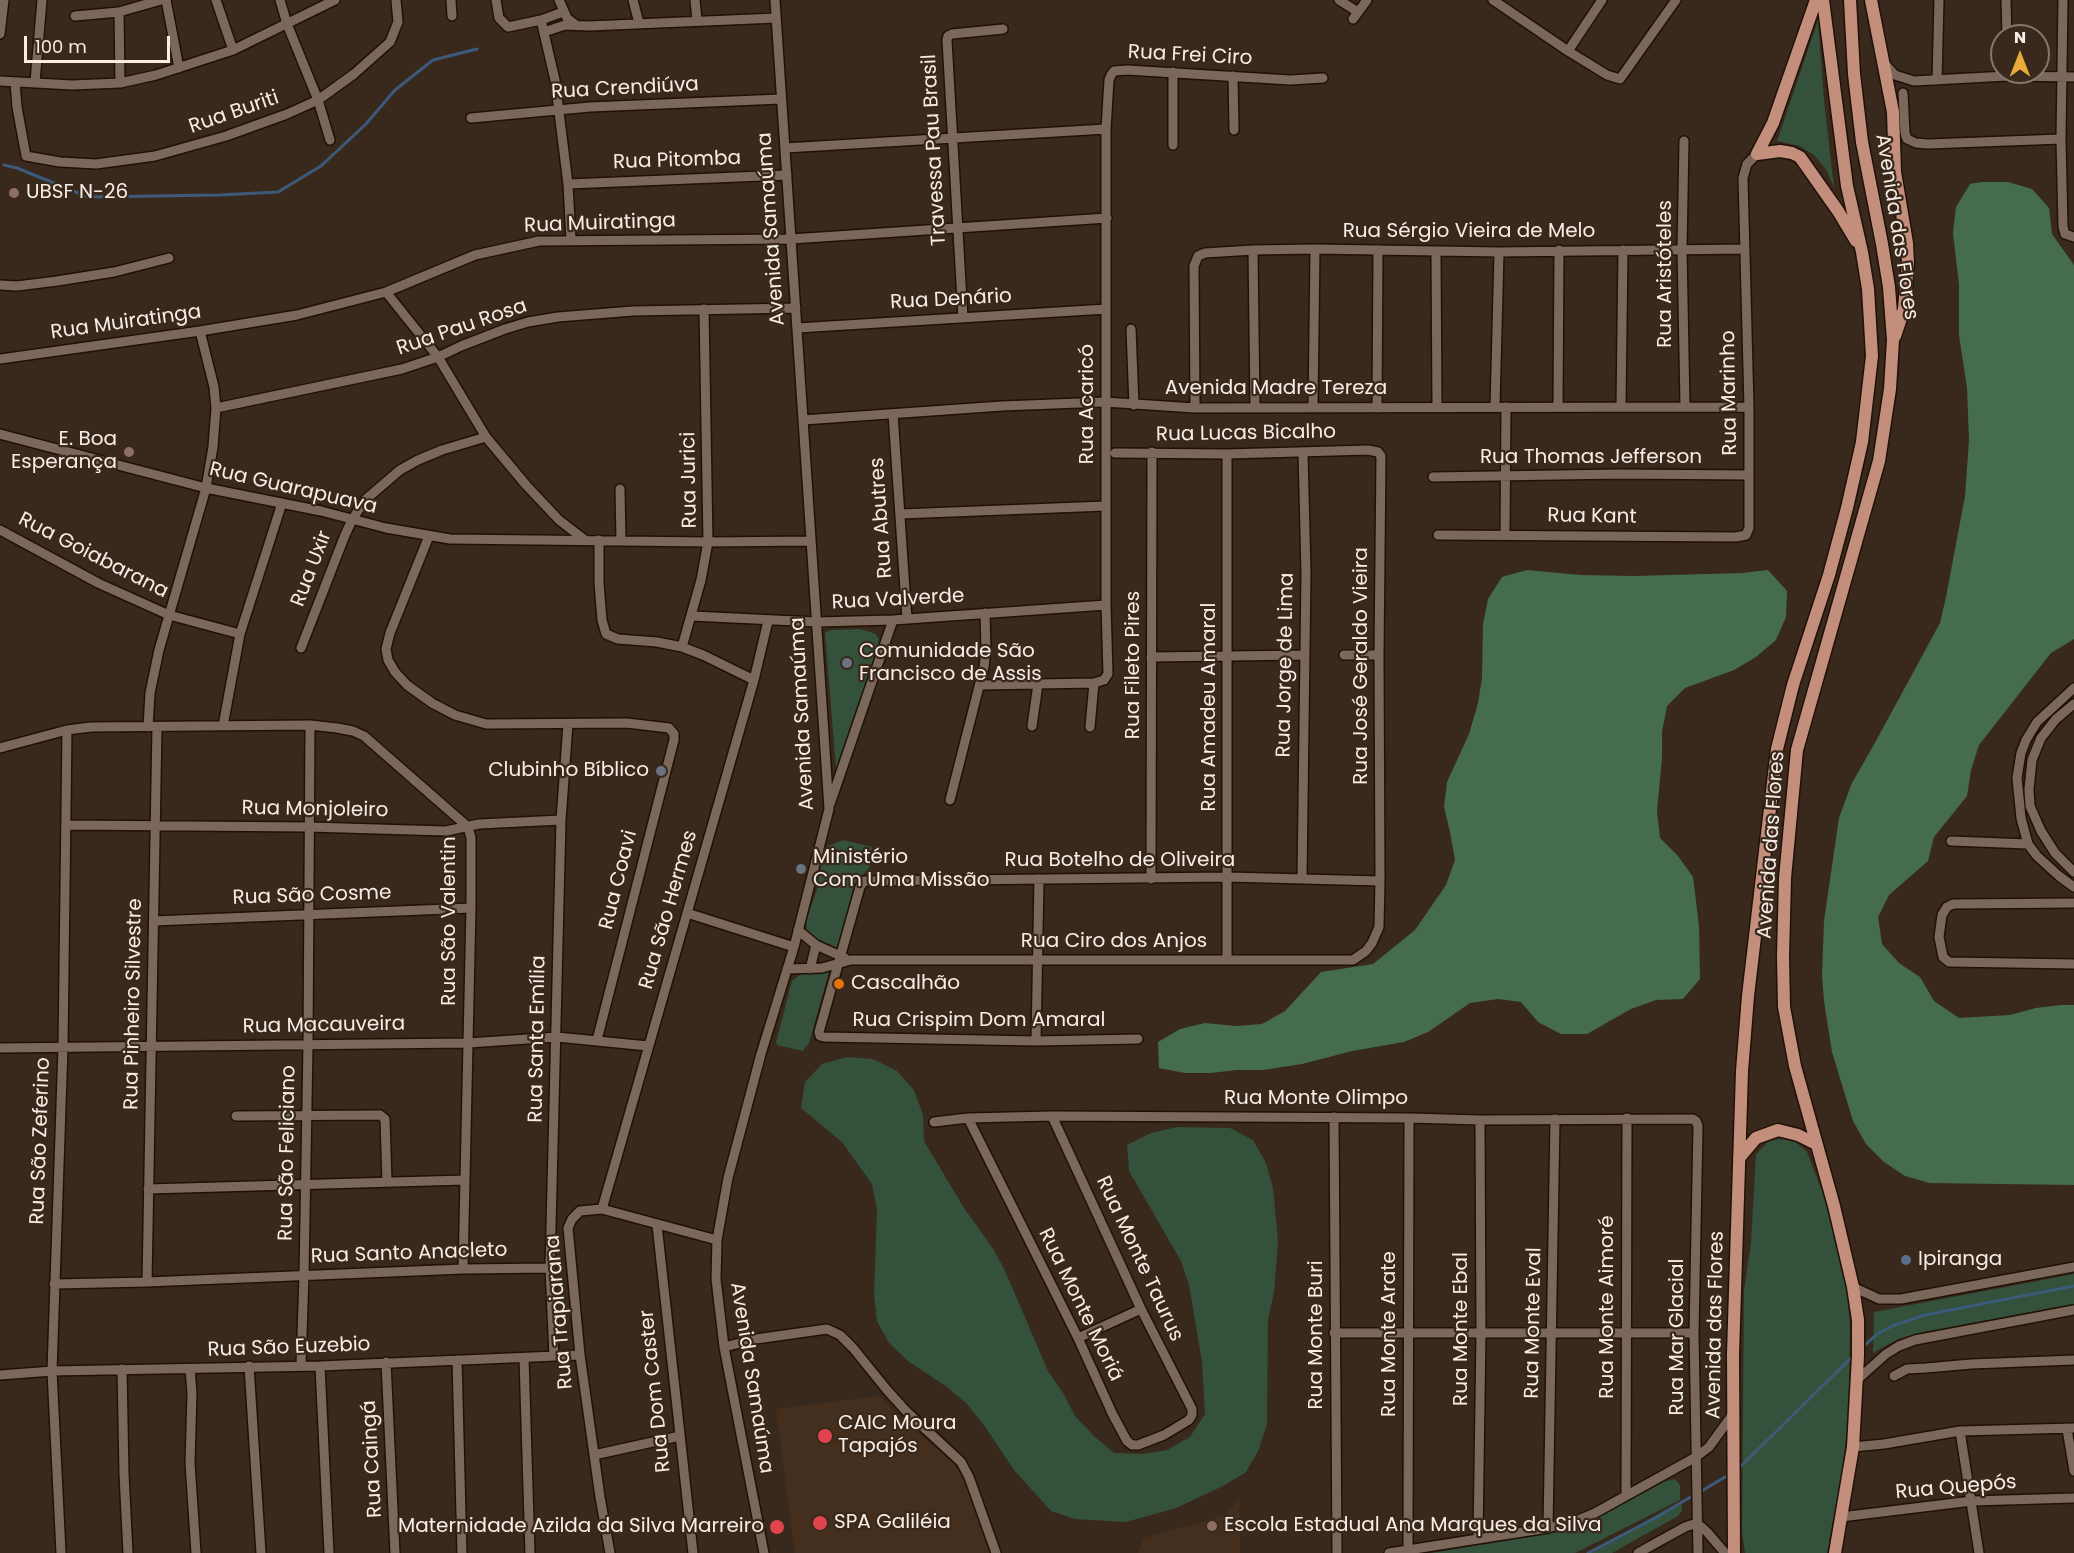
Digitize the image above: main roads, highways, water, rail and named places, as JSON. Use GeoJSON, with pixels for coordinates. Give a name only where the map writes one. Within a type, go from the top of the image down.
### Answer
{"type":"FeatureCollection","features":[{"type":"Feature","properties":{"kind":"main road"},"geometry":{"type":"LineString","coordinates":[[1816,0],[1773,123],[1757,154],[1780,151],[1800,157],[1838,211],[1862,252]]}},
{"type":"Feature","properties":{"kind":"main road","name":"Avenida das Flores"},"geometry":{"type":"LineString","coordinates":[[1734,1553],[1733,1414],[1744,1034],[1777,749],[1793,685],[1847,508],[1862,442],[1872,356],[1872,334],[1862,252],[1847,186],[1823,0]]}},
{"type":"Feature","properties":{"kind":"main road","name":"Avenida das Flores"},"geometry":{"type":"LineString","coordinates":[[1835,1553],[1853,1446],[1858,1320],[1854,1287],[1795,1066],[1784,1008],[1784,905],[1788,830],[1797,750],[1879,461],[1890,389],[1893,339],[1889,287],[1862,142],[1854,74],[1850,0]]}},
{"type":"Feature","properties":{"kind":"main road"},"geometry":{"type":"LineString","coordinates":[[1872,0],[1893,112],[1894,172],[1905,225],[1908,263],[1904,309],[1893,339]]}},
{"type":"Feature","properties":{"kind":"main road"},"geometry":{"type":"LineString","coordinates":[[1739,1158],[1756,1138],[1772,1131],[1792,1133],[1816,1144]]}},
{"type":"Feature","properties":{"kind":"waterway"},"geometry":{"type":"LineString","coordinates":[[4,165],[17,168],[88,197],[278,192],[321,166],[366,124],[395,90],[433,60],[477,49]]}},
{"type":"Feature","properties":{"kind":"waterway"},"geometry":{"type":"LineString","coordinates":[[1863,1347],[1877,1334],[1892,1326],[1925,1315],[2074,1286]]}},
{"type":"Feature","properties":{"kind":"waterway"},"geometry":{"type":"LineString","coordinates":[[1738,1469],[1853,1356]]}},
{"type":"Feature","properties":{"kind":"waterway"},"geometry":{"type":"LineString","coordinates":[[1700,1492],[1730,1474]]}},
{"type":"Feature","properties":{"kind":"waterway"},"geometry":{"type":"LineString","coordinates":[[1588,1553],[1694,1495]]}},
{"type":"Feature","properties":{"kind":"place","name":"UBSF N-26"},"geometry":{"type":"Point","coordinates":[14,193]}},
{"type":"Feature","properties":{"kind":"place","name":"E. Boa Esperança"},"geometry":{"type":"Point","coordinates":[129,452]}},
{"type":"Feature","properties":{"kind":"place","name":"Comunidade São Francisco de Assis"},"geometry":{"type":"Point","coordinates":[847,663]}},
{"type":"Feature","properties":{"kind":"place","name":"Clubinho Bíblico"},"geometry":{"type":"Point","coordinates":[661,771]}},
{"type":"Feature","properties":{"kind":"place","name":"Ministério Com Uma Missão"},"geometry":{"type":"Point","coordinates":[801,869]}},
{"type":"Feature","properties":{"kind":"place","name":"Cascalhão"},"geometry":{"type":"Point","coordinates":[839,984]}},
{"type":"Feature","properties":{"kind":"place","name":"Ipiranga"},"geometry":{"type":"Point","coordinates":[1906,1260]}},
{"type":"Feature","properties":{"kind":"place","name":"CAIC Moura Tapajós"},"geometry":{"type":"Point","coordinates":[825,1436]}},
{"type":"Feature","properties":{"kind":"place","name":"SPA Galiléia"},"geometry":{"type":"Point","coordinates":[820,1523]}},
{"type":"Feature","properties":{"kind":"place","name":"Escola Estadual Ana Marques da Silva"},"geometry":{"type":"Point","coordinates":[1212,1526]}},
{"type":"Feature","properties":{"kind":"place","name":"Maternidade Azilda da Silva Marreiro"},"geometry":{"type":"Point","coordinates":[777,1527]}}]}
